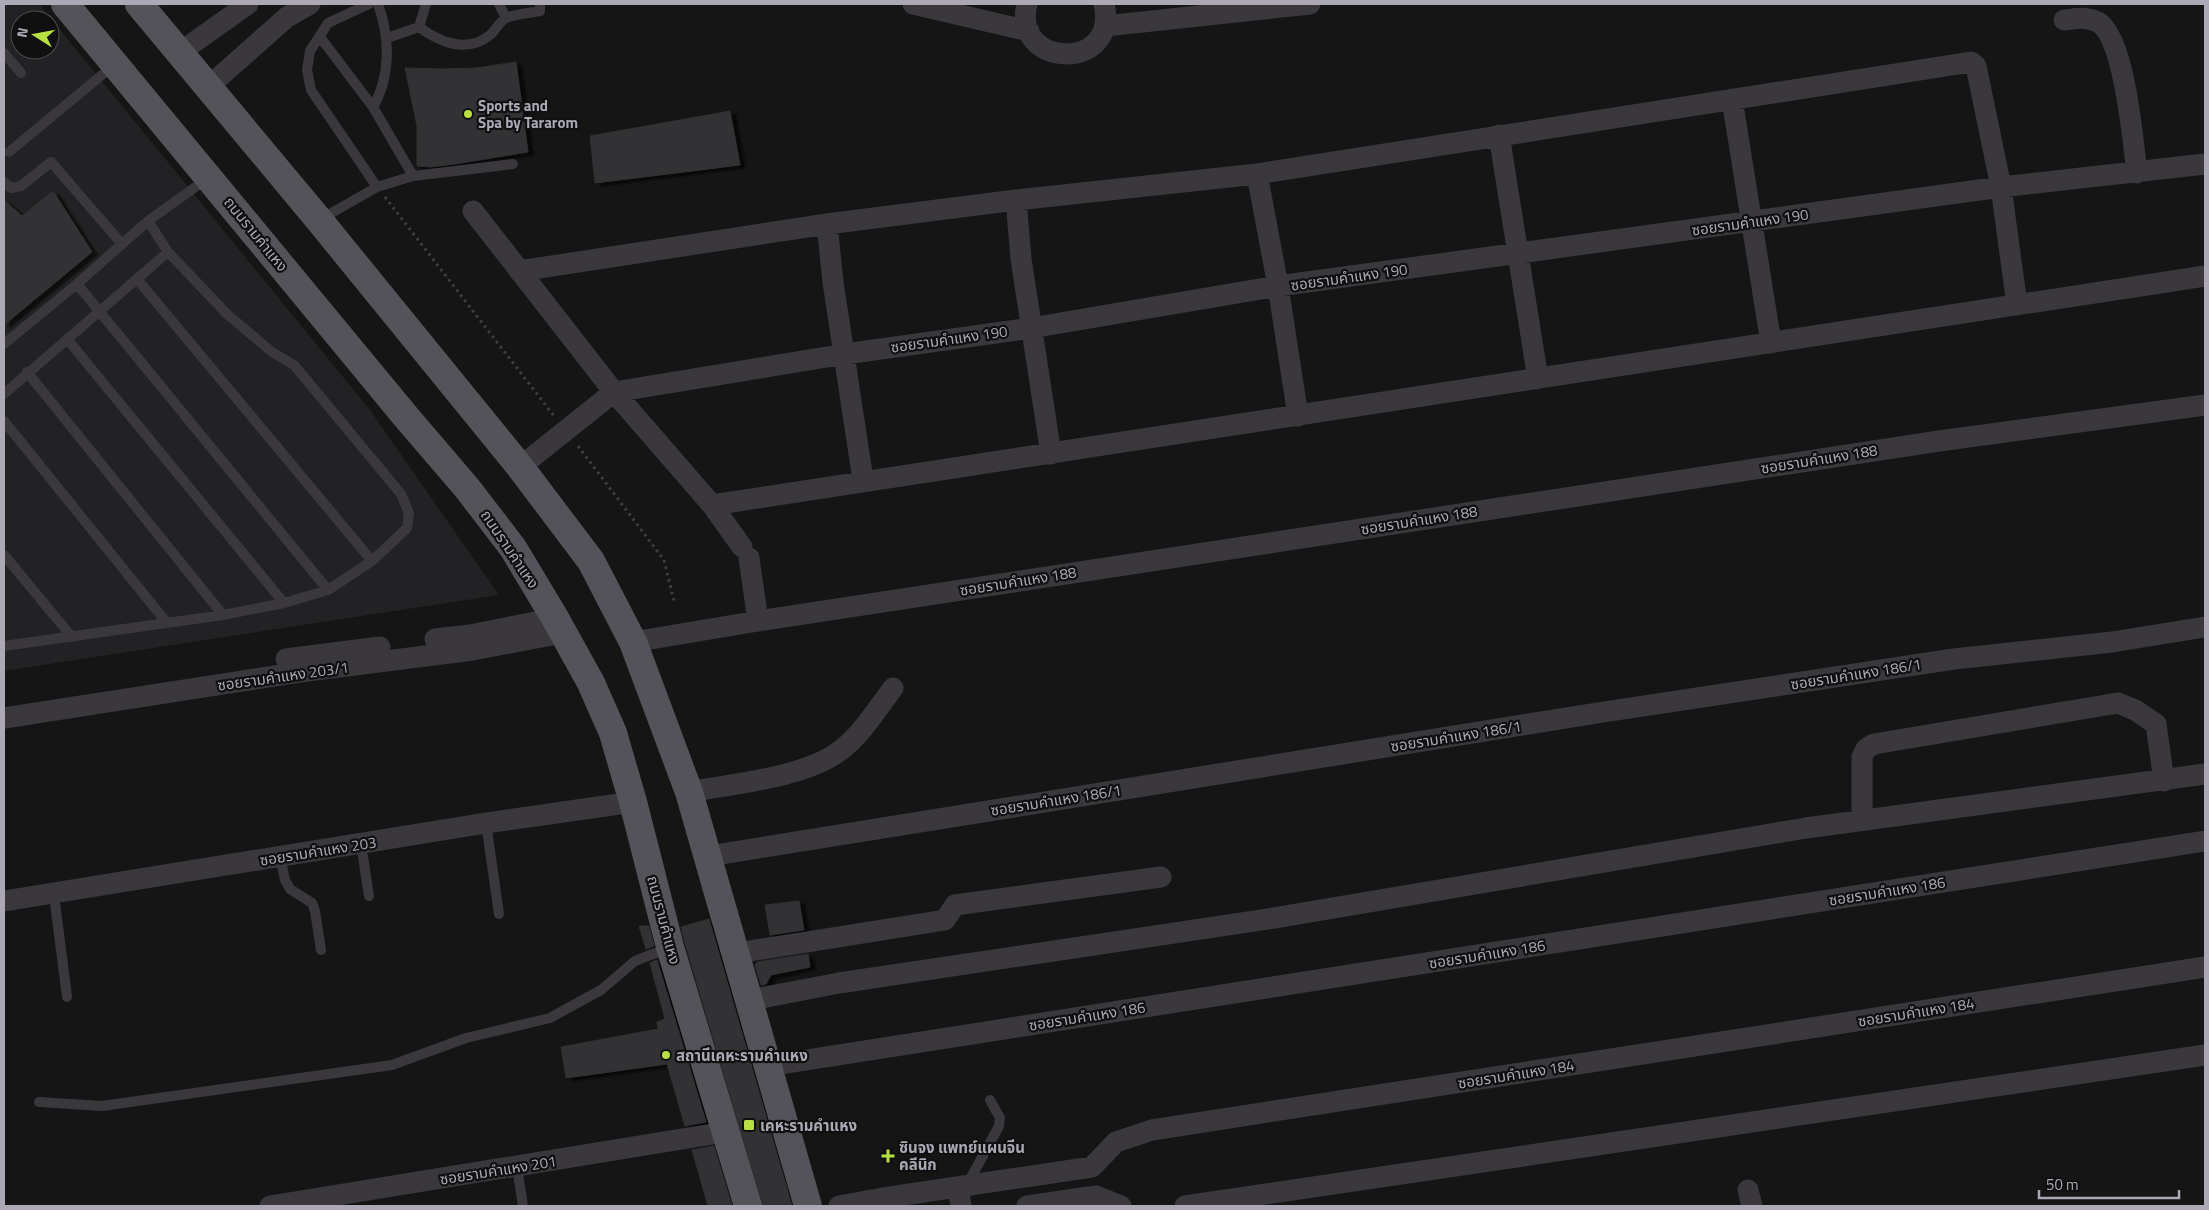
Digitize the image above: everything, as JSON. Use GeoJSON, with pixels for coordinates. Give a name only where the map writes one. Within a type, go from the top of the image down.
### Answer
{"type":"FeatureCollection","features":[{"type":"Feature","properties":{"kind":"main road","name":"ถนนรามคำแหง"},"geometry":{"type":"LineString","coordinates":[[65,4],[467,488],[513,548],[592,683],[613,733],[633,802],[670,947],[748,1206]]}},
{"type":"Feature","properties":{"kind":"main road"},"geometry":{"type":"LineString","coordinates":[[139,4],[319,220],[520,467],[591,561],[633,642],[689,792],[737,953],[808,1206]]}},
{"type":"Feature","properties":{"kind":"street"},"geometry":{"type":"LineString","coordinates":[[179,54],[248,4]]}},
{"type":"Feature","properties":{"kind":"street"},"geometry":{"type":"LineString","coordinates":[[208,87],[287,17],[310,4]]}},
{"type":"Feature","properties":{"kind":"street"},"geometry":{"type":"LineString","coordinates":[[913,4],[1029,32]]}},
{"type":"Feature","properties":{"kind":"street"},"geometry":{"type":"LineString","coordinates":[[1024,4],[1024,21],[1036,42],[1046,50],[1069,56],[1081,53],[1100,37],[1106,13],[1104,4]]}},
{"type":"Feature","properties":{"kind":"street"},"geometry":{"type":"LineString","coordinates":[[1104,26],[1310,4]]}},
{"type":"Feature","properties":{"kind":"street"},"geometry":{"type":"LineString","coordinates":[[2064,20],[2088,18],[2099,23],[2106,30],[2126,87],[2137,173]]}},
{"type":"Feature","properties":{"kind":"street"},"geometry":{"type":"LineString","coordinates":[[519,271],[827,224],[1016,200],[1257,174],[1499,135],[1974,63],[2001,187],[2017,305]]}},
{"type":"Feature","properties":{"kind":"street"},"geometry":{"type":"LineString","coordinates":[[1732,99],[1771,343]]}},
{"type":"Feature","properties":{"kind":"street"},"geometry":{"type":"LineString","coordinates":[[1499,135],[1516,254],[1538,379]]}},
{"type":"Feature","properties":{"kind":"street","name":"ซอยรามคำแหง 190"},"geometry":{"type":"LineString","coordinates":[[520,467],[565,429],[614,392],[846,354],[1031,328],[1278,286],[2001,187],[2205,164]]}},
{"type":"Feature","properties":{"kind":"street"},"geometry":{"type":"LineString","coordinates":[[1257,174],[1278,286],[1298,416]]}},
{"type":"Feature","properties":{"kind":"street"},"geometry":{"type":"LineString","coordinates":[[1016,200],[1021,259],[1051,454]]}},
{"type":"Feature","properties":{"kind":"street"},"geometry":{"type":"LineString","coordinates":[[473,212],[614,392],[712,505],[746,552],[758,621]]}},
{"type":"Feature","properties":{"kind":"street"},"geometry":{"type":"LineString","coordinates":[[827,224],[833,282],[846,354],[863,480]]}},
{"type":"Feature","properties":{"kind":"street"},"geometry":{"type":"LineString","coordinates":[[712,505],[863,480],[1051,454],[2205,276]]}},
{"type":"Feature","properties":{"kind":"street","name":"ซอยรามคำแหง 188"},"geometry":{"type":"LineString","coordinates":[[633,642],[758,621],[1939,441],[2205,404]]}},
{"type":"Feature","properties":{"kind":"street","name":"ซอยรามคำแหง 203/1"},"geometry":{"type":"LineString","coordinates":[[4,718],[307,672],[559,625]]}},
{"type":"Feature","properties":{"kind":"street","name":"ซอยรามคำแหง 186/1"},"geometry":{"type":"LineString","coordinates":[[709,856],[1607,712],[1954,659],[2112,642],[2205,627]]}},
{"type":"Feature","properties":{"kind":"street","name":"ซอยรามคำแหง 203/1"},"geometry":{"type":"LineString","coordinates":[[286,659],[472,642]]}},
{"type":"Feature","properties":{"kind":"street"},"geometry":{"type":"LineString","coordinates":[[689,792],[787,773],[817,764],[841,751],[853,739],[893,688]]}},
{"type":"Feature","properties":{"kind":"street"},"geometry":{"type":"LineString","coordinates":[[1862,819],[1862,757],[1866,749],[1874,744],[2118,703],[2135,710],[2156,724],[2164,781]]}},
{"type":"Feature","properties":{"kind":"street"},"geometry":{"type":"LineString","coordinates":[[750,1000],[839,984],[1274,918],[1862,819],[2164,781],[2205,774]]}},
{"type":"Feature","properties":{"kind":"street","name":"ซอยรามคำแหง 203"},"geometry":{"type":"LineString","coordinates":[[4,901],[54,895],[486,823],[633,802]]}},
{"type":"Feature","properties":{"kind":"street","name":"ซอยรามคำแหง 186"},"geometry":{"type":"LineString","coordinates":[[768,1066],[2205,841]]}},
{"type":"Feature","properties":{"kind":"street"},"geometry":{"type":"LineString","coordinates":[[737,953],[945,920],[955,906],[1161,877]]}},
{"type":"Feature","properties":{"kind":"street","name":"ซอยรามคำแหง 184"},"geometry":{"type":"LineString","coordinates":[[1092,1168],[1116,1142],[1152,1130],[2205,967]]}},
{"type":"Feature","properties":{"kind":"street"},"geometry":{"type":"LineString","coordinates":[[1185,1206],[1271,1200],[2205,1055]]}},
{"type":"Feature","properties":{"kind":"street","name":"ซอยรามคำแหง 201"},"geometry":{"type":"LineString","coordinates":[[270,1206],[726,1132]]}},
{"type":"Feature","properties":{"kind":"street"},"geometry":{"type":"LineString","coordinates":[[839,1206],[962,1193],[1092,1168],[1096,1196]]}},
{"type":"Feature","properties":{"kind":"street"},"geometry":{"type":"LineString","coordinates":[[1027,1206],[1096,1196],[1121,1206]]}},
{"type":"Feature","properties":{"kind":"lane"},"geometry":{"type":"LineString","coordinates":[[369,4],[328,23],[310,51],[307,70],[311,90],[377,187]]}},
{"type":"Feature","properties":{"kind":"lane"},"geometry":{"type":"LineString","coordinates":[[373,107],[381,93],[388,51],[386,24],[378,4]]}},
{"type":"Feature","properties":{"kind":"lane"},"geometry":{"type":"LineString","coordinates":[[419,27],[426,4]]}},
{"type":"Feature","properties":{"kind":"lane"},"geometry":{"type":"LineString","coordinates":[[499,4],[506,18]]}},
{"type":"Feature","properties":{"kind":"lane"},"geometry":{"type":"LineString","coordinates":[[419,27],[436,40],[457,45],[477,42],[489,36],[506,18],[540,11],[540,4]]}},
{"type":"Feature","properties":{"kind":"lane"},"geometry":{"type":"LineString","coordinates":[[387,38],[419,27]]}},
{"type":"Feature","properties":{"kind":"lane"},"geometry":{"type":"LineString","coordinates":[[320,37],[373,107],[413,176]]}},
{"type":"Feature","properties":{"kind":"lane"},"geometry":{"type":"LineString","coordinates":[[4,53],[21,73]]}},
{"type":"Feature","properties":{"kind":"lane"},"geometry":{"type":"LineString","coordinates":[[8,152],[114,64]]}},
{"type":"Feature","properties":{"kind":"lane"},"geometry":{"type":"LineString","coordinates":[[4,182],[12,188],[21,186],[51,162],[122,244]]}},
{"type":"Feature","properties":{"kind":"lane"},"geometry":{"type":"LineString","coordinates":[[319,220],[377,187],[413,176],[514,164]]}},
{"type":"Feature","properties":{"kind":"lane"},"geometry":{"type":"LineString","coordinates":[[4,344],[77,284],[148,220],[209,177]]}},
{"type":"Feature","properties":{"kind":"lane"},"geometry":{"type":"LineString","coordinates":[[5,644],[72,637],[223,615],[284,603],[328,590],[372,561],[407,528],[409,513],[401,494],[294,366],[272,352],[227,314],[168,252],[148,220]]}},
{"type":"Feature","properties":{"kind":"lane"},"geometry":{"type":"LineString","coordinates":[[4,394],[168,252]]}},
{"type":"Feature","properties":{"kind":"lane"},"geometry":{"type":"LineString","coordinates":[[137,279],[372,561]]}},
{"type":"Feature","properties":{"kind":"lane"},"geometry":{"type":"LineString","coordinates":[[77,284],[328,590]]}},
{"type":"Feature","properties":{"kind":"lane"},"geometry":{"type":"LineString","coordinates":[[67,338],[284,603]]}},
{"type":"Feature","properties":{"kind":"lane"},"geometry":{"type":"LineString","coordinates":[[28,372],[223,615]]}},
{"type":"Feature","properties":{"kind":"lane"},"geometry":{"type":"LineString","coordinates":[[4,421],[167,623]]}},
{"type":"Feature","properties":{"kind":"lane"},"geometry":{"type":"LineString","coordinates":[[4,555],[72,637]]}},
{"type":"Feature","properties":{"kind":"lane"},"geometry":{"type":"LineString","coordinates":[[486,823],[499,914]]}},
{"type":"Feature","properties":{"kind":"lane"},"geometry":{"type":"LineString","coordinates":[[361,844],[369,896]]}},
{"type":"Feature","properties":{"kind":"lane"},"geometry":{"type":"LineString","coordinates":[[280,858],[285,880],[290,889],[312,903],[321,950]]}},
{"type":"Feature","properties":{"kind":"lane"},"geometry":{"type":"LineString","coordinates":[[54,895],[67,997]]}},
{"type":"Feature","properties":{"kind":"lane"},"geometry":{"type":"LineString","coordinates":[[40,1102],[102,1106],[392,1065],[466,1038],[550,1018],[601,990],[635,961],[670,947]]}},
{"type":"Feature","properties":{"kind":"lane"},"geometry":{"type":"LineString","coordinates":[[962,1193],[999,1126],[1000,1118],[990,1100]]}},
{"type":"Feature","properties":{"kind":"lane"},"geometry":{"type":"LineString","coordinates":[[517,1167],[523,1206]]}},
{"type":"Feature","properties":{"kind":"path"},"geometry":{"type":"LineString","coordinates":[[377,187],[664,560],[674,601]]}},
{"type":"Feature","properties":{"kind":"shaded area"},"geometry":{"type":"Polygon","coordinates":[[[4,4],[39,4],[44,10],[10,10],[10,60],[60,60],[60,30],[370,410],[499,595],[4,671],[4,4]]]}},
{"type":"Feature","properties":{"kind":"building","name":"Sports and Spa by Tararom"},"geometry":{"type":"Polygon","coordinates":[[[516,62],[528,152],[455,164],[430,167],[417,166],[417,126],[405,68],[476,68],[516,62]]]}},
{"type":"Feature","properties":{"kind":"building"},"geometry":{"type":"Polygon","coordinates":[[[730,111],[740,165],[595,183],[590,136],[730,111]]]}},
{"type":"Feature","properties":{"kind":"building"},"geometry":{"type":"Polygon","coordinates":[[[53,191],[92,252],[4,325],[4,200],[22,216],[53,191]]]}},
{"type":"Feature","properties":{"kind":"building"},"geometry":{"type":"Polygon","coordinates":[[[799,901],[804,930],[770,935],[765,905],[799,901]]]}},
{"type":"Feature","properties":{"kind":"building"},"geometry":{"type":"Polygon","coordinates":[[[709,919],[792,1206],[763,1206],[685,943],[681,927],[709,919]]]}},
{"type":"Feature","properties":{"kind":"building"},"geometry":{"type":"Polygon","coordinates":[[[639,926],[649,926],[654,946],[646,949],[639,926]]]}},
{"type":"Feature","properties":{"kind":"building"},"geometry":{"type":"Polygon","coordinates":[[[808,954],[810,967],[771,975],[766,984],[761,985],[755,965],[757,962],[808,954]]]}},
{"type":"Feature","properties":{"kind":"building"},"geometry":{"type":"Polygon","coordinates":[[[657,960],[706,1122],[685,1126],[667,1064],[566,1078],[561,1047],[658,1029],[657,1022],[665,1019],[650,963],[657,960]]]}},
{"type":"Feature","properties":{"kind":"building"},"geometry":{"type":"Polygon","coordinates":[[[714,1146],[732,1206],[708,1206],[692,1150],[714,1146]]]}},
{"type":"Feature","properties":{"kind":"place","name":"Sports and Spa by Tararom"},"geometry":{"type":"Point","coordinates":[468,114]}},
{"type":"Feature","properties":{"kind":"place","name":"สถานีเคหะรามคำแหง"},"geometry":{"type":"Point","coordinates":[666,1055]}},
{"type":"Feature","properties":{"kind":"place","name":"เคหะรามคำแหง"},"geometry":{"type":"Point","coordinates":[749,1125]}},
{"type":"Feature","properties":{"kind":"place","name":"ซินจง แพทย์แผนจีน คลีนิก"},"geometry":{"type":"Point","coordinates":[888,1156]}}]}
